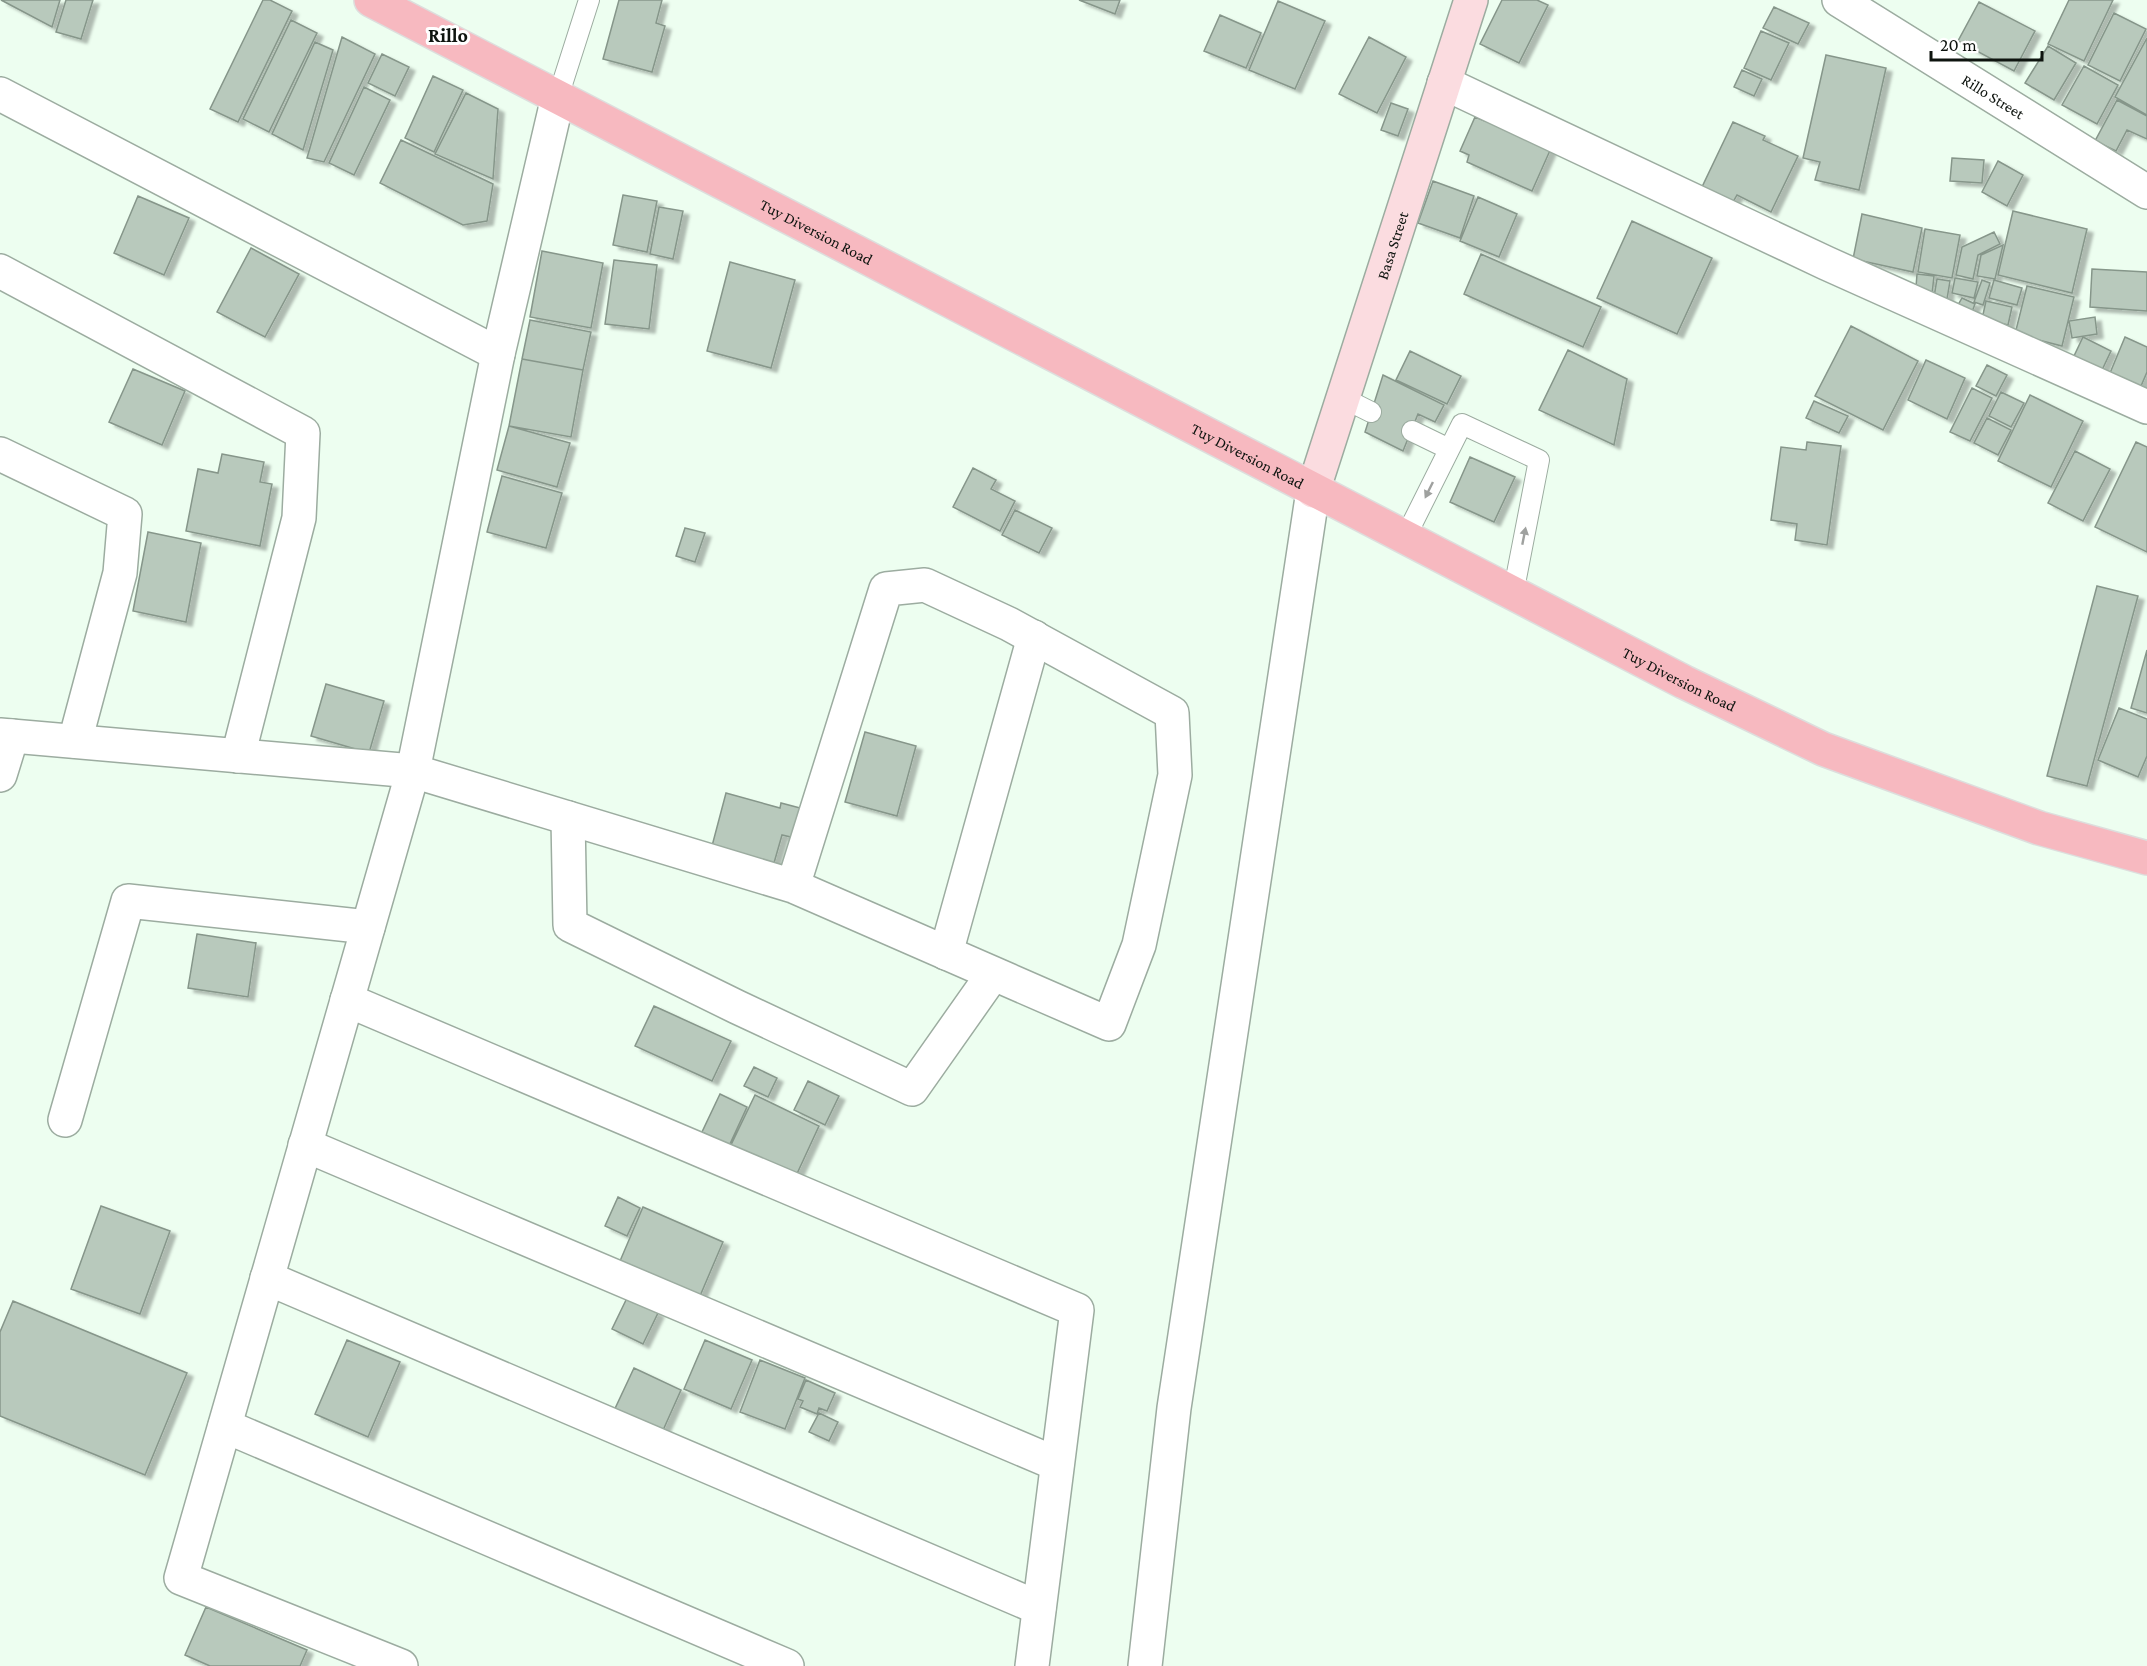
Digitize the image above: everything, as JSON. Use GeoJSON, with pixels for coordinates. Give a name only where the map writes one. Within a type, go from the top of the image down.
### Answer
{"type":"FeatureCollection","features":[{"type":"Feature","properties":{"kind":"main road","name":"Tuy Diversion Road"},"geometry":{"type":"LineString","coordinates":[[371,0],[1684,682],[1823,749],[2039,828],[2147,858]]}},
{"type":"Feature","properties":{"kind":"street","name":"Basa Street"},"geometry":{"type":"LineString","coordinates":[[1313,491],[1357,405],[1444,83],[1471,0]]}},
{"type":"Feature","properties":{"kind":"street","name":"Rillo Street"},"geometry":{"type":"LineString","coordinates":[[1839,0],[2147,192]]}},
{"type":"Feature","properties":{"kind":"street"},"geometry":{"type":"LineString","coordinates":[[1444,83],[1826,263],[2147,408]]}},
{"type":"Feature","properties":{"kind":"street"},"geometry":{"type":"LineString","coordinates":[[0,94],[498,354]]}},
{"type":"Feature","properties":{"kind":"street"},"geometry":{"type":"LineString","coordinates":[[401,1666],[181,1578],[412,771],[498,354],[558,97]]}},
{"type":"Feature","properties":{"kind":"street"},"geometry":{"type":"LineString","coordinates":[[0,271],[303,434],[299,518],[238,756]]}},
{"type":"Feature","properties":{"kind":"street"},"geometry":{"type":"LineString","coordinates":[[0,454],[125,513],[120,573],[75,741]]}},
{"type":"Feature","properties":{"kind":"street"},"geometry":{"type":"LineString","coordinates":[[1144,1666],[1174,1408],[1313,491]]}},
{"type":"Feature","properties":{"kind":"street"},"geometry":{"type":"LineString","coordinates":[[0,775],[6,735],[412,771],[793,886],[1109,1024],[1139,945],[1175,775],[1172,713],[1034,637],[925,585],[886,589],[793,886]]}},
{"type":"Feature","properties":{"kind":"street"},"geometry":{"type":"LineString","coordinates":[[946,954],[1034,637]]}},
{"type":"Feature","properties":{"kind":"street"},"geometry":{"type":"LineString","coordinates":[[568,818],[570,925],[912,1089],[993,974]]}},
{"type":"Feature","properties":{"kind":"street"},"geometry":{"type":"LineString","coordinates":[[65,1120],[128,901],[368,927]]}},
{"type":"Feature","properties":{"kind":"street"},"geometry":{"type":"LineString","coordinates":[[347,1000],[1077,1310],[1032,1666]]}},
{"type":"Feature","properties":{"kind":"street"},"geometry":{"type":"LineString","coordinates":[[305,1145],[1057,1464]]}},
{"type":"Feature","properties":{"kind":"street"},"geometry":{"type":"LineString","coordinates":[[267,1278],[1039,1608]]}},
{"type":"Feature","properties":{"kind":"street"},"geometry":{"type":"LineString","coordinates":[[225,1426],[787,1666]]}},
{"type":"Feature","properties":{"kind":"lane"},"geometry":{"type":"LineString","coordinates":[[558,97],[589,0]]}},
{"type":"Feature","properties":{"kind":"lane"},"geometry":{"type":"LineString","coordinates":[[1405,538],[1461,424],[1539,460],[1513,594]]}},
{"type":"Feature","properties":{"kind":"lane"},"geometry":{"type":"LineString","coordinates":[[1412,431],[1449,449]]}},
{"type":"Feature","properties":{"kind":"building"},"geometry":{"type":"Polygon","coordinates":[[[1,0],[60,0],[52,27],[1,0]]]}},
{"type":"Feature","properties":{"kind":"building"},"geometry":{"type":"Polygon","coordinates":[[[66,0],[93,0],[81,39],[56,32],[66,0]]]}},
{"type":"Feature","properties":{"kind":"building"},"geometry":{"type":"Polygon","coordinates":[[[263,0],[270,0],[292,11],[238,122],[210,109],[263,0]]]}},
{"type":"Feature","properties":{"kind":"building"},"geometry":{"type":"Polygon","coordinates":[[[619,0],[662,0],[656,23],[665,26],[652,72],[603,59],[619,0]]]}},
{"type":"Feature","properties":{"kind":"building"},"geometry":{"type":"Polygon","coordinates":[[[1079,0],[1120,0],[1115,14],[1079,0]]]}},
{"type":"Feature","properties":{"kind":"building"},"geometry":{"type":"Polygon","coordinates":[[[1502,0],[1537,0],[1548,5],[1519,63],[1480,44],[1502,0]]]}},
{"type":"Feature","properties":{"kind":"building"},"geometry":{"type":"Polygon","coordinates":[[[2069,0],[2113,0],[2084,61],[2048,44],[2069,0]]]}},
{"type":"Feature","properties":{"kind":"building"},"geometry":{"type":"Polygon","coordinates":[[[1278,1],[1325,21],[1295,89],[1249,70],[1278,1]]]}},
{"type":"Feature","properties":{"kind":"building"},"geometry":{"type":"Polygon","coordinates":[[[1979,2],[2035,31],[2014,71],[1958,41],[1979,2]]]}},
{"type":"Feature","properties":{"kind":"building"},"geometry":{"type":"Polygon","coordinates":[[[1774,7],[1809,23],[1798,44],[1763,28],[1774,7]]]}},
{"type":"Feature","properties":{"kind":"building"},"geometry":{"type":"Polygon","coordinates":[[[2114,13],[2146,29],[2120,81],[2088,65],[2114,13]]]}},
{"type":"Feature","properties":{"kind":"building"},"geometry":{"type":"Polygon","coordinates":[[[1220,15],[1261,33],[1246,68],[1204,51],[1220,15]]]}},
{"type":"Feature","properties":{"kind":"building"},"geometry":{"type":"Polygon","coordinates":[[[291,20],[317,33],[269,132],[243,119],[291,20]]]}},
{"type":"Feature","properties":{"kind":"building"},"geometry":{"type":"Polygon","coordinates":[[[1761,31],[1789,43],[1771,80],[1744,68],[1761,31]]]}},
{"type":"Feature","properties":{"kind":"building"},"geometry":{"type":"Polygon","coordinates":[[[342,37],[375,54],[324,162],[307,158],[342,37]]]}},
{"type":"Feature","properties":{"kind":"building"},"geometry":{"type":"Polygon","coordinates":[[[1369,37],[1406,57],[1377,113],[1339,94],[1369,37]]]}},
{"type":"Feature","properties":{"kind":"building"},"geometry":{"type":"Polygon","coordinates":[[[2147,38],[2147,115],[2115,97],[2147,38]]]}},
{"type":"Feature","properties":{"kind":"building"},"geometry":{"type":"Polygon","coordinates":[[[315,42],[333,50],[303,150],[272,134],[315,42]]]}},
{"type":"Feature","properties":{"kind":"building"},"geometry":{"type":"Polygon","coordinates":[[[2048,46],[2076,63],[2054,100],[2025,83],[2048,46]]]}},
{"type":"Feature","properties":{"kind":"building"},"geometry":{"type":"Polygon","coordinates":[[[382,54],[409,67],[395,96],[368,83],[382,54]]]}},
{"type":"Feature","properties":{"kind":"building"},"geometry":{"type":"Polygon","coordinates":[[[1826,55],[1886,68],[1859,190],[1815,180],[1820,162],[1803,158],[1826,55]]]}},
{"type":"Feature","properties":{"kind":"building"},"geometry":{"type":"Polygon","coordinates":[[[2084,66],[2118,85],[2097,124],[2062,105],[2084,66]]]}},
{"type":"Feature","properties":{"kind":"building"},"geometry":{"type":"Polygon","coordinates":[[[1742,70],[1762,79],[1754,96],[1734,87],[1742,70]]]}},
{"type":"Feature","properties":{"kind":"building"},"geometry":{"type":"Polygon","coordinates":[[[433,76],[463,90],[434,152],[405,138],[433,76]]]}},
{"type":"Feature","properties":{"kind":"building"},"geometry":{"type":"Polygon","coordinates":[[[364,87],[390,100],[354,175],[329,163],[364,87]]]}},
{"type":"Feature","properties":{"kind":"building"},"geometry":{"type":"Polygon","coordinates":[[[466,93],[498,109],[493,179],[435,154],[466,93]]]}},
{"type":"Feature","properties":{"kind":"building"},"geometry":{"type":"Polygon","coordinates":[[[2117,100],[2147,116],[2147,139],[2127,130],[2116,151],[2095,141],[2117,100]]]}},
{"type":"Feature","properties":{"kind":"building"},"geometry":{"type":"Polygon","coordinates":[[[1391,103],[1408,109],[1398,136],[1381,130],[1391,103]]]}},
{"type":"Feature","properties":{"kind":"building"},"geometry":{"type":"Polygon","coordinates":[[[1475,117],[1485,121],[1487,117],[1552,146],[1532,191],[1467,162],[1469,155],[1460,151],[1475,117]]]}},
{"type":"Feature","properties":{"kind":"building"},"geometry":{"type":"Polygon","coordinates":[[[1733,122],[1765,136],[1763,140],[1798,156],[1771,212],[1737,195],[1733,202],[1702,187],[1733,122]]]}},
{"type":"Feature","properties":{"kind":"building"},"geometry":{"type":"Polygon","coordinates":[[[401,140],[493,184],[487,221],[463,225],[380,183],[401,140]]]}},
{"type":"Feature","properties":{"kind":"building"},"geometry":{"type":"Polygon","coordinates":[[[1952,158],[1984,160],[1982,183],[1950,181],[1952,158]]]}},
{"type":"Feature","properties":{"kind":"building"},"geometry":{"type":"Polygon","coordinates":[[[1998,161],[2023,175],[2007,206],[1982,192],[1998,161]]]}},
{"type":"Feature","properties":{"kind":"building"},"geometry":{"type":"Polygon","coordinates":[[[1433,181],[1474,196],[1460,238],[1418,223],[1433,181]]]}},
{"type":"Feature","properties":{"kind":"building"},"geometry":{"type":"Polygon","coordinates":[[[623,195],[657,201],[647,252],[613,245],[623,195]]]}},
{"type":"Feature","properties":{"kind":"building"},"geometry":{"type":"Polygon","coordinates":[[[138,196],[189,218],[164,275],[114,253],[138,196]]]}},
{"type":"Feature","properties":{"kind":"building"},"geometry":{"type":"Polygon","coordinates":[[[1478,197],[1517,214],[1499,257],[1460,241],[1478,197]]]}},
{"type":"Feature","properties":{"kind":"building"},"geometry":{"type":"Polygon","coordinates":[[[659,207],[683,211],[673,259],[650,254],[659,207]]]}},
{"type":"Feature","properties":{"kind":"building"},"geometry":{"type":"Polygon","coordinates":[[[2013,211],[2087,229],[2072,293],[1998,275],[2013,211]]]}},
{"type":"Feature","properties":{"kind":"building"},"geometry":{"type":"Polygon","coordinates":[[[1862,214],[1922,228],[1913,272],[1853,259],[1862,214]]]}},
{"type":"Feature","properties":{"kind":"building"},"geometry":{"type":"Polygon","coordinates":[[[1632,221],[1712,258],[1677,334],[1597,298],[1632,221]]]}},
{"type":"Feature","properties":{"kind":"building"},"geometry":{"type":"Polygon","coordinates":[[[1925,229],[1960,235],[1952,278],[1918,272],[1925,229]]]}},
{"type":"Feature","properties":{"kind":"building"},"geometry":{"type":"Polygon","coordinates":[[[1994,232],[2000,244],[1978,255],[1973,279],[1956,275],[1962,247],[1994,232]]]}},
{"type":"Feature","properties":{"kind":"building"},"geometry":{"type":"Polygon","coordinates":[[[2003,245],[1995,279],[1977,276],[1981,255],[2003,245]]]}},
{"type":"Feature","properties":{"kind":"building"},"geometry":{"type":"Polygon","coordinates":[[[251,248],[299,274],[265,337],[217,312],[251,248]]]}},
{"type":"Feature","properties":{"kind":"building"},"geometry":{"type":"Polygon","coordinates":[[[542,251],[603,263],[591,328],[530,317],[542,251]]]}},
{"type":"Feature","properties":{"kind":"building"},"geometry":{"type":"Polygon","coordinates":[[[1481,254],[1601,307],[1583,347],[1464,294],[1481,254]]]}},
{"type":"Feature","properties":{"kind":"building"},"geometry":{"type":"Polygon","coordinates":[[[614,260],[657,265],[649,329],[605,324],[614,260]]]}},
{"type":"Feature","properties":{"kind":"building"},"geometry":{"type":"Polygon","coordinates":[[[730,262],[795,280],[771,368],[707,351],[730,262]]]}},
{"type":"Feature","properties":{"kind":"building"},"geometry":{"type":"Polygon","coordinates":[[[2092,269],[2147,272],[2147,311],[2090,307],[2092,269]]]}},
{"type":"Feature","properties":{"kind":"building"},"geometry":{"type":"Polygon","coordinates":[[[1917,274],[1934,276],[1932,294],[1916,287],[1917,274]]]}},
{"type":"Feature","properties":{"kind":"building"},"geometry":{"type":"Polygon","coordinates":[[[1955,278],[1978,282],[1974,298],[1952,293],[1955,278]]]}},
{"type":"Feature","properties":{"kind":"building"},"geometry":{"type":"Polygon","coordinates":[[[1937,279],[1950,281],[1947,299],[1934,297],[1937,279]]]}},
{"type":"Feature","properties":{"kind":"building"},"geometry":{"type":"Polygon","coordinates":[[[1982,280],[1990,283],[1983,305],[1974,302],[1982,280]]]}},
{"type":"Feature","properties":{"kind":"building"},"geometry":{"type":"Polygon","coordinates":[[[1994,280],[2022,288],[2017,305],[1989,298],[1994,280]]]}},
{"type":"Feature","properties":{"kind":"building"},"geometry":{"type":"Polygon","coordinates":[[[2027,286],[2074,297],[2062,346],[2015,334],[2027,286]]]}},
{"type":"Feature","properties":{"kind":"building"},"geometry":{"type":"Polygon","coordinates":[[[1962,298],[1975,304],[1972,312],[1958,305],[1962,298]]]}},
{"type":"Feature","properties":{"kind":"building"},"geometry":{"type":"Polygon","coordinates":[[[1986,301],[2012,307],[2008,325],[1982,319],[1986,301]]]}},
{"type":"Feature","properties":{"kind":"building"},"geometry":{"type":"Polygon","coordinates":[[[2095,317],[2097,334],[2072,338],[2069,321],[2095,317]]]}},
{"type":"Feature","properties":{"kind":"building"},"geometry":{"type":"Polygon","coordinates":[[[530,320],[591,332],[583,370],[522,359],[530,320]]]}},
{"type":"Feature","properties":{"kind":"building"},"geometry":{"type":"Polygon","coordinates":[[[1851,326],[1918,361],[1883,430],[1815,396],[1851,326]]]}},
{"type":"Feature","properties":{"kind":"building"},"geometry":{"type":"Polygon","coordinates":[[[2083,337],[2111,351],[2102,370],[2074,356],[2083,337]]]}},
{"type":"Feature","properties":{"kind":"building"},"geometry":{"type":"Polygon","coordinates":[[[2125,337],[2147,347],[2147,372],[2141,386],[2110,373],[2125,337]]]}},
{"type":"Feature","properties":{"kind":"building"},"geometry":{"type":"Polygon","coordinates":[[[1568,350],[1627,379],[1614,445],[1539,410],[1568,350]]]}},
{"type":"Feature","properties":{"kind":"building"},"geometry":{"type":"Polygon","coordinates":[[[1410,351],[1461,376],[1447,404],[1396,380],[1410,351]]]}},
{"type":"Feature","properties":{"kind":"building"},"geometry":{"type":"Polygon","coordinates":[[[522,359],[583,370],[571,437],[509,426],[522,359]]]}},
{"type":"Feature","properties":{"kind":"building"},"geometry":{"type":"Polygon","coordinates":[[[1926,360],[1965,378],[1947,419],[1908,400],[1926,360]]]}},
{"type":"Feature","properties":{"kind":"building"},"geometry":{"type":"Polygon","coordinates":[[[1987,365],[2007,375],[1996,396],[1976,386],[1987,365]]]}},
{"type":"Feature","properties":{"kind":"building"},"geometry":{"type":"Polygon","coordinates":[[[133,369],[185,391],[162,445],[109,422],[133,369]]]}},
{"type":"Feature","properties":{"kind":"building"},"geometry":{"type":"Polygon","coordinates":[[[1383,375],[1444,405],[1435,422],[1418,414],[1403,451],[1365,432],[1383,375]]]}},
{"type":"Feature","properties":{"kind":"building"},"geometry":{"type":"Polygon","coordinates":[[[1972,388],[1992,398],[1970,441],[1950,432],[1972,388]]]}},
{"type":"Feature","properties":{"kind":"building"},"geometry":{"type":"Polygon","coordinates":[[[2001,392],[2024,403],[2011,427],[1989,416],[2001,392]]]}},
{"type":"Feature","properties":{"kind":"building"},"geometry":{"type":"Polygon","coordinates":[[[2030,395],[2083,421],[2051,487],[1998,461],[2030,395]]]}},
{"type":"Feature","properties":{"kind":"building"},"geometry":{"type":"Polygon","coordinates":[[[1814,401],[1848,416],[1839,433],[1806,418],[1814,401]]]}},
{"type":"Feature","properties":{"kind":"building"},"geometry":{"type":"Polygon","coordinates":[[[1987,418],[2011,430],[1998,455],[1974,443],[1987,418]]]}},
{"type":"Feature","properties":{"kind":"building"},"geometry":{"type":"Polygon","coordinates":[[[509,426],[570,443],[557,487],[497,470],[509,426]]]}},
{"type":"Feature","properties":{"kind":"building"},"geometry":{"type":"Polygon","coordinates":[[[1807,442],[1841,446],[1827,545],[1795,540],[1797,524],[1771,520],[1781,447],[1806,450],[1807,442]]]}},
{"type":"Feature","properties":{"kind":"building"},"geometry":{"type":"Polygon","coordinates":[[[2136,442],[2147,447],[2147,552],[2095,527],[2136,442]]]}},
{"type":"Feature","properties":{"kind":"building"},"geometry":{"type":"Polygon","coordinates":[[[2075,451],[2110,469],[2083,521],[2048,503],[2075,451]]]}},
{"type":"Feature","properties":{"kind":"building"},"geometry":{"type":"Polygon","coordinates":[[[222,454],[264,462],[260,482],[272,484],[260,546],[186,531],[198,469],[218,473],[222,454]]]}},
{"type":"Feature","properties":{"kind":"building"},"geometry":{"type":"Polygon","coordinates":[[[1470,457],[1515,477],[1494,522],[1450,502],[1470,457]]]}},
{"type":"Feature","properties":{"kind":"building"},"geometry":{"type":"Polygon","coordinates":[[[973,468],[996,480],[991,489],[1015,501],[1000,531],[953,507],[973,468]]]}},
{"type":"Feature","properties":{"kind":"building"},"geometry":{"type":"Polygon","coordinates":[[[502,476],[562,493],[546,548],[487,532],[502,476]]]}},
{"type":"Feature","properties":{"kind":"building"},"geometry":{"type":"Polygon","coordinates":[[[1015,510],[1052,528],[1039,553],[1002,535],[1015,510]]]}},
{"type":"Feature","properties":{"kind":"building"},"geometry":{"type":"Polygon","coordinates":[[[685,528],[705,533],[695,562],[676,556],[685,528]]]}},
{"type":"Feature","properties":{"kind":"building"},"geometry":{"type":"Polygon","coordinates":[[[148,532],[201,543],[186,622],[133,611],[148,532]]]}},
{"type":"Feature","properties":{"kind":"building"},"geometry":{"type":"Polygon","coordinates":[[[2097,586],[2138,596],[2087,786],[2047,776],[2097,586]]]}},
{"type":"Feature","properties":{"kind":"building"},"geometry":{"type":"Polygon","coordinates":[[[2147,650],[2147,713],[2131,708],[2147,650]]]}},
{"type":"Feature","properties":{"kind":"building"},"geometry":{"type":"Polygon","coordinates":[[[326,684],[384,701],[369,753],[311,736],[326,684]]]}},
{"type":"Feature","properties":{"kind":"building"},"geometry":{"type":"Polygon","coordinates":[[[2119,708],[2147,719],[2147,756],[2138,777],[2098,760],[2119,708]]]}},
{"type":"Feature","properties":{"kind":"building"},"geometry":{"type":"Polygon","coordinates":[[[865,732],[916,746],[897,816],[845,802],[865,732]]]}},
{"type":"Feature","properties":{"kind":"building"},"geometry":{"type":"Polygon","coordinates":[[[726,793],[780,808],[781,803],[804,809],[795,838],[782,835],[774,863],[712,846],[726,793]]]}},
{"type":"Feature","properties":{"kind":"building"},"geometry":{"type":"Polygon","coordinates":[[[197,934],[256,943],[248,997],[188,988],[197,934]]]}},
{"type":"Feature","properties":{"kind":"building"},"geometry":{"type":"Polygon","coordinates":[[[654,1006],[731,1041],[712,1081],[635,1046],[654,1006]]]}},
{"type":"Feature","properties":{"kind":"building"},"geometry":{"type":"Polygon","coordinates":[[[754,1067],[777,1078],[768,1097],[744,1086],[754,1067]]]}},
{"type":"Feature","properties":{"kind":"building"},"geometry":{"type":"Polygon","coordinates":[[[808,1081],[839,1096],[825,1125],[794,1110],[808,1081]]]}},
{"type":"Feature","properties":{"kind":"building"},"geometry":{"type":"Polygon","coordinates":[[[720,1094],[747,1107],[729,1146],[702,1132],[720,1094]]]}},
{"type":"Feature","properties":{"kind":"building"},"geometry":{"type":"Polygon","coordinates":[[[755,1095],[819,1126],[795,1178],[730,1147],[755,1095]]]}},
{"type":"Feature","properties":{"kind":"building"},"geometry":{"type":"Polygon","coordinates":[[[618,1197],[640,1208],[627,1236],[605,1226],[618,1197]]]}},
{"type":"Feature","properties":{"kind":"building"},"geometry":{"type":"Polygon","coordinates":[[[101,1206],[170,1231],[140,1314],[71,1289],[101,1206]]]}},
{"type":"Feature","properties":{"kind":"building"},"geometry":{"type":"Polygon","coordinates":[[[643,1207],[723,1242],[700,1296],[620,1261],[643,1207]]]}},
{"type":"Feature","properties":{"kind":"building"},"geometry":{"type":"Polygon","coordinates":[[[627,1298],[658,1313],[643,1344],[612,1329],[627,1298]]]}},
{"type":"Feature","properties":{"kind":"building"},"geometry":{"type":"Polygon","coordinates":[[[13,1301],[187,1373],[145,1475],[0,1416],[0,1332],[13,1301]]]}},
{"type":"Feature","properties":{"kind":"building"},"geometry":{"type":"Polygon","coordinates":[[[347,1340],[400,1362],[368,1437],[315,1414],[347,1340]]]}},
{"type":"Feature","properties":{"kind":"building"},"geometry":{"type":"Polygon","coordinates":[[[705,1340],[752,1360],[731,1409],[684,1389],[705,1340]]]}},
{"type":"Feature","properties":{"kind":"building"},"geometry":{"type":"Polygon","coordinates":[[[760,1360],[805,1378],[785,1429],[740,1412],[760,1360]]]}},
{"type":"Feature","properties":{"kind":"building"},"geometry":{"type":"Polygon","coordinates":[[[634,1368],[681,1390],[660,1437],[612,1415],[634,1368]]]}},
{"type":"Feature","properties":{"kind":"building"},"geometry":{"type":"Polygon","coordinates":[[[806,1380],[835,1393],[827,1411],[819,1408],[817,1414],[800,1407],[803,1401],[798,1399],[806,1380]]]}},
{"type":"Feature","properties":{"kind":"building"},"geometry":{"type":"Polygon","coordinates":[[[819,1413],[838,1422],[829,1441],[809,1432],[819,1413]]]}},
{"type":"Feature","properties":{"kind":"building"},"geometry":{"type":"Polygon","coordinates":[[[206,1607],[307,1650],[300,1666],[210,1666],[185,1655],[206,1607]]]}},
{"type":"Feature","properties":{"kind":"district","name":"Rillo"},"geometry":{"type":"Point","coordinates":[448,35]}}]}
